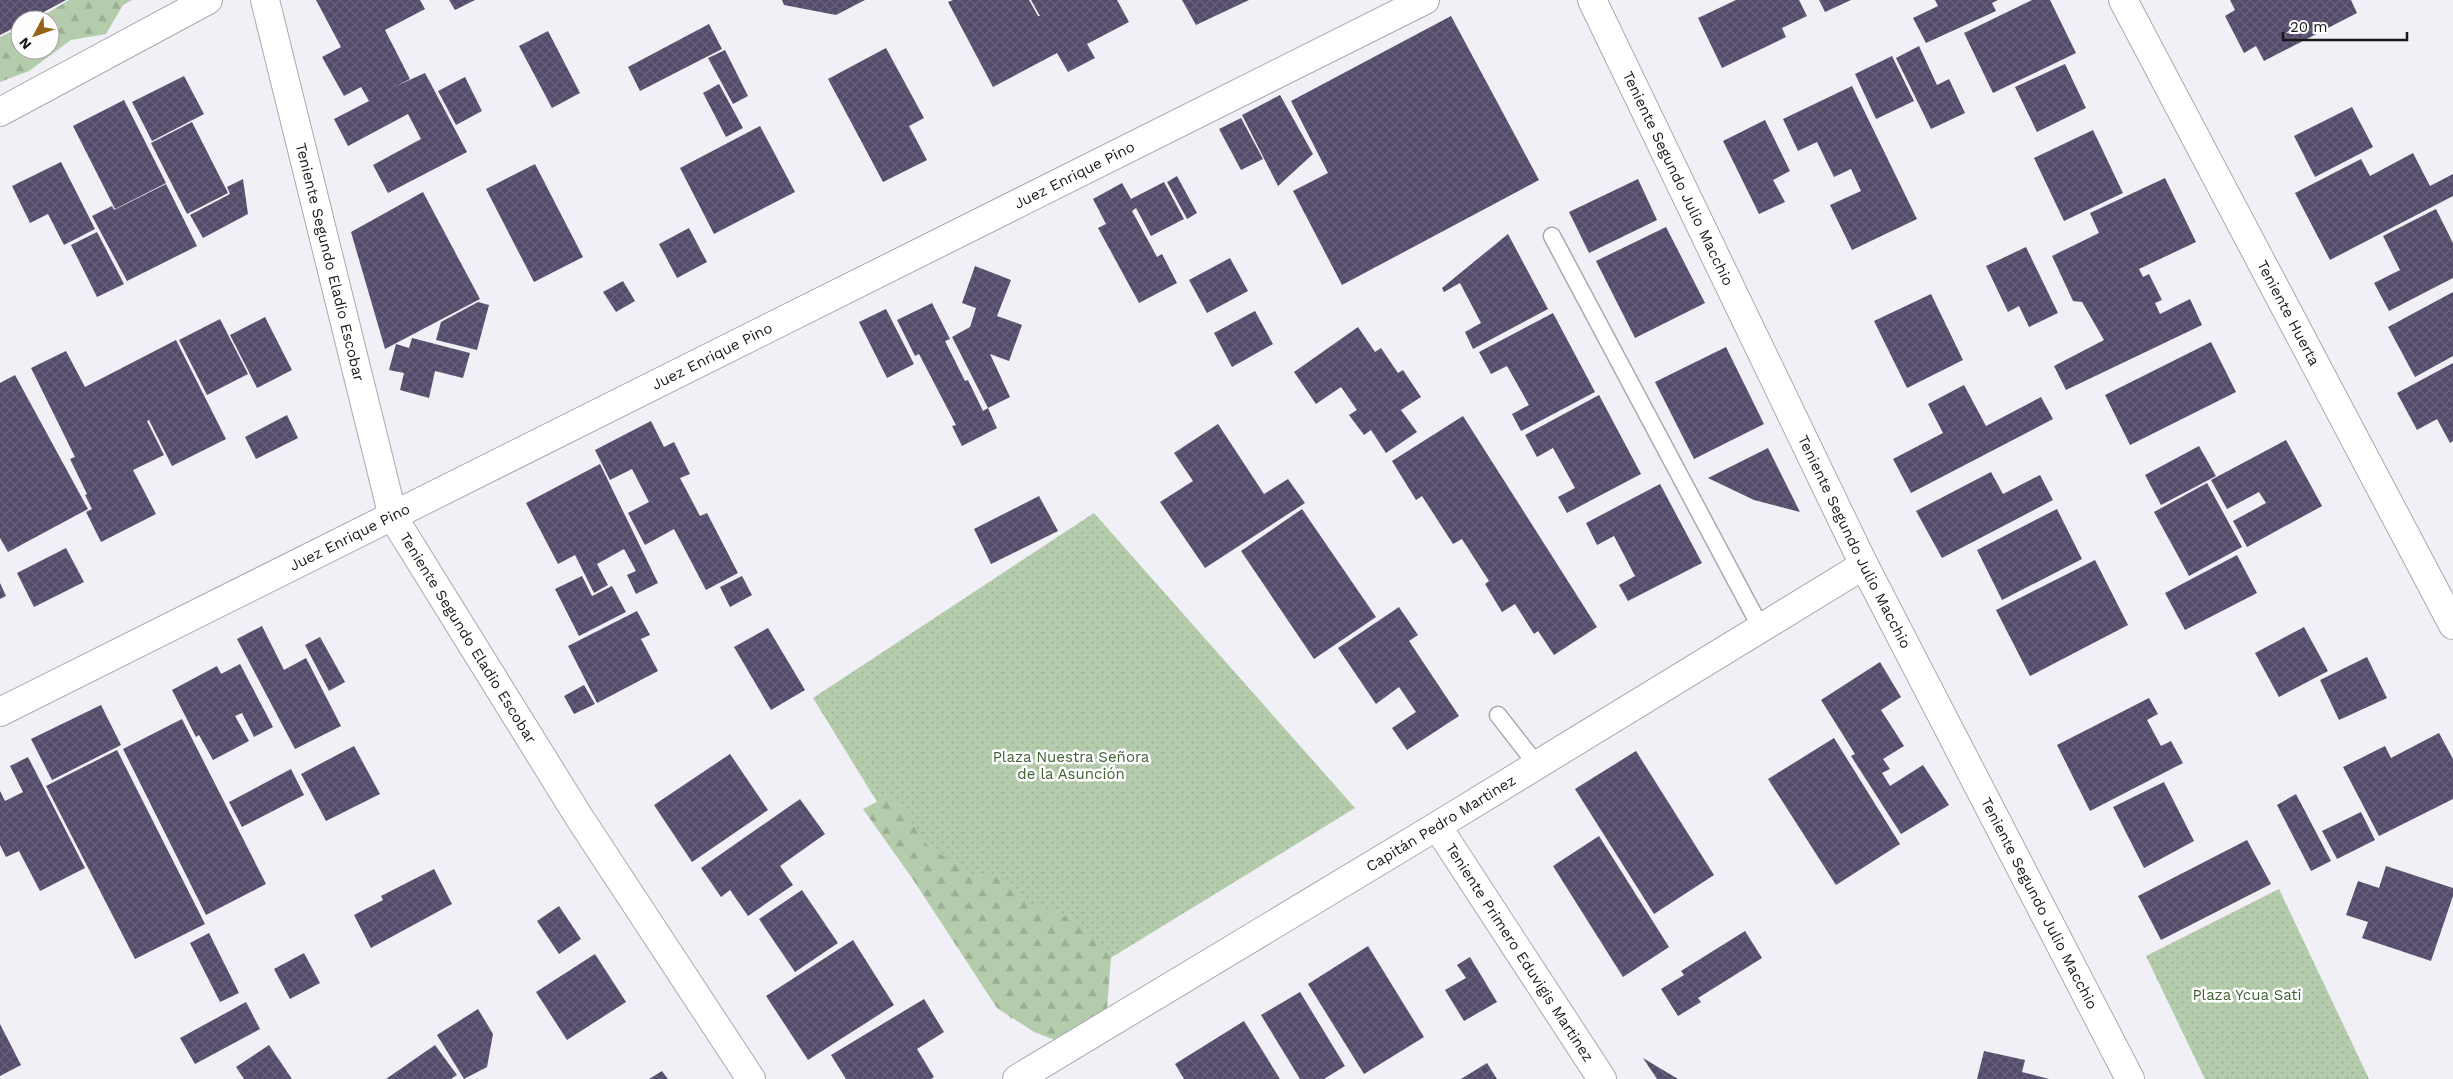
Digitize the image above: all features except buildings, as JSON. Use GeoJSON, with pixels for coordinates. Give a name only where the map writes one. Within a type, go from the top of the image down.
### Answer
{"type":"FeatureCollection","features":[{"type":"Feature","properties":{"kind":"street"},"geometry":{"type":"LineString","coordinates":[[0,112],[208,0]]}},
{"type":"Feature","properties":{"kind":"street","name":"Teniente Segundo Eladio Escobar"},"geometry":{"type":"LineString","coordinates":[[265,0],[393,517],[579,817],[751,1079]]}},
{"type":"Feature","properties":{"kind":"street","name":"Juez Enrique Pino"},"geometry":{"type":"LineString","coordinates":[[0,712],[1425,0]]}},
{"type":"Feature","properties":{"kind":"street","name":"Teniente Segundo Julio Macchio"},"geometry":{"type":"LineString","coordinates":[[1592,0],[1864,565],[2130,1079]]}},
{"type":"Feature","properties":{"kind":"street","name":"Teniente Huerta"},"geometry":{"type":"LineString","coordinates":[[2123,0],[2453,625]]}},
{"type":"Feature","properties":{"kind":"street","name":"Capitán Pedro Martinez"},"geometry":{"type":"LineString","coordinates":[[1017,1079],[1437,826],[1864,565]]}},
{"type":"Feature","properties":{"kind":"street","name":"Teniente Primero Eduvigis Martinez"},"geometry":{"type":"LineString","coordinates":[[1437,826],[1602,1079]]}},
{"type":"Feature","properties":{"kind":"lane"},"geometry":{"type":"LineString","coordinates":[[1552,236],[1761,628]]}},
{"type":"Feature","properties":{"kind":"lane"},"geometry":{"type":"LineString","coordinates":[[1498,716],[1537,765]]}},
{"type":"Feature","properties":{"kind":"green space"},"geometry":{"type":"Polygon","coordinates":[[[69,0],[132,0],[123,5],[106,34],[71,40],[60,48],[60,10],[52,10],[69,0]]]}},
{"type":"Feature","properties":{"kind":"green space"},"geometry":{"type":"Polygon","coordinates":[[[10,32],[10,60],[44,60],[29,71],[0,82],[0,37],[10,32]]]}},
{"type":"Feature","properties":{"kind":"green space","name":"Plaza Nuestra Señora de la Asunción"},"geometry":{"type":"Polygon","coordinates":[[[1094,513],[1355,808],[1011,1019],[813,698],[1094,513]]]}},
{"type":"Feature","properties":{"kind":"green space"},"geometry":{"type":"Polygon","coordinates":[[[892,794],[928,846],[973,875],[1001,873],[1029,904],[1075,919],[1111,958],[1107,1009],[1055,1040],[1034,1032],[997,1008],[912,878],[863,809],[892,794]]]}},
{"type":"Feature","properties":{"kind":"green space","name":"Plaza Ycua Sati"},"geometry":{"type":"Polygon","coordinates":[[[2279,889],[2369,1079],[2205,1079],[2146,956],[2279,889]]]}}]}
